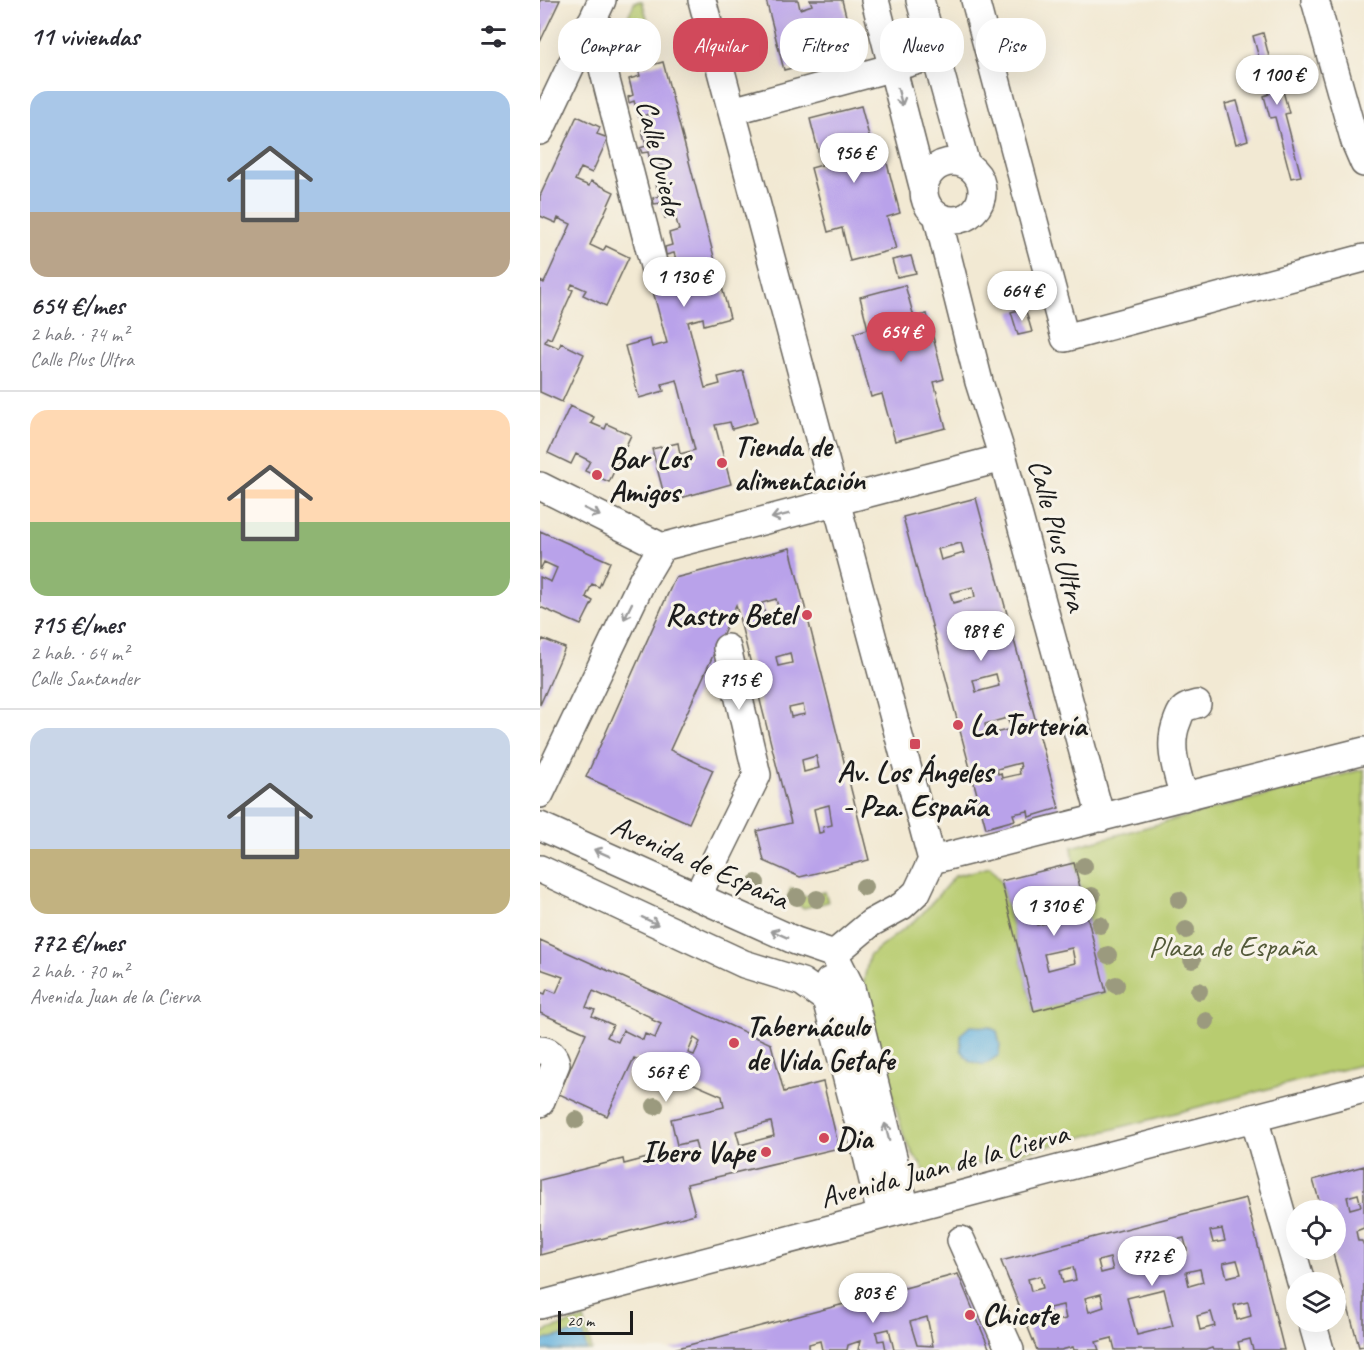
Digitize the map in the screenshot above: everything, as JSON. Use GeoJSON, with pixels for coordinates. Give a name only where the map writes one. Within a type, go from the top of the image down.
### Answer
{"type":"FeatureCollection","features":[{"type":"Feature","properties":{"kind":"street"},"geometry":{"type":"LineString","coordinates":[[702,0],[932,860],[916,891],[902,906],[871,923],[834,954],[826,999],[865,1147],[894,1212]]}},
{"type":"Feature","properties":{"kind":"street"},"geometry":{"type":"LineString","coordinates":[[875,0],[880,20]]}},
{"type":"Feature","properties":{"kind":"street"},"geometry":{"type":"LineString","coordinates":[[920,0],[924,18]]}},
{"type":"Feature","properties":{"kind":"street"},"geometry":{"type":"LineString","coordinates":[[975,0],[1065,338],[1364,258]]}},
{"type":"Feature","properties":{"kind":"street"},"geometry":{"type":"LineString","coordinates":[[1315,0],[1354,142],[1364,163]]}},
{"type":"Feature","properties":{"kind":"street"},"geometry":{"type":"LineString","coordinates":[[540,131],[596,11]]}},
{"type":"Feature","properties":{"kind":"street","name":"Calle Oviedo"},"geometry":{"type":"LineString","coordinates":[[596,11],[656,274]]}},
{"type":"Feature","properties":{"kind":"street"},"geometry":{"type":"LineString","coordinates":[[732,111],[880,70]]}},
{"type":"Feature","properties":{"kind":"street"},"geometry":{"type":"LineString","coordinates":[[893,72],[925,200],[930,208],[945,219],[955,220],[965,218],[979,206]]}},
{"type":"Feature","properties":{"kind":"street"},"geometry":{"type":"LineString","coordinates":[[939,72],[966,165]]}},
{"type":"Feature","properties":{"kind":"street"},"geometry":{"type":"LineString","coordinates":[[924,190],[926,180],[932,172],[948,163],[966,165],[979,178],[982,197],[950,271]]}},
{"type":"Feature","properties":{"kind":"street","name":"Calle Plus Ultra"},"geometry":{"type":"LineString","coordinates":[[937,215],[979,382],[1003,458],[1101,818]]}},
{"type":"Feature","properties":{"kind":"street"},"geometry":{"type":"LineString","coordinates":[[540,486],[662,546],[1003,458]]}},
{"type":"Feature","properties":{"kind":"street"},"geometry":{"type":"LineString","coordinates":[[540,794],[643,579],[662,546]]}},
{"type":"Feature","properties":{"kind":"street"},"geometry":{"type":"LineString","coordinates":[[697,897],[757,774],[727,648]]}},
{"type":"Feature","properties":{"kind":"street"},"geometry":{"type":"LineString","coordinates":[[1184,797],[1173,751],[1173,739],[1181,713],[1186,707],[1197,704]]}},
{"type":"Feature","properties":{"kind":"street"},"geometry":{"type":"LineString","coordinates":[[932,860],[1364,752]]}},
{"type":"Feature","properties":{"kind":"street","name":"Avenida de España"},"geometry":{"type":"LineString","coordinates":[[540,826],[796,941],[834,954]]}},
{"type":"Feature","properties":{"kind":"street"},"geometry":{"type":"LineString","coordinates":[[540,869],[744,964],[802,982],[826,999]]}},
{"type":"Feature","properties":{"kind":"street"},"geometry":{"type":"LineString","coordinates":[[834,954],[851,988],[894,1212]]}},
{"type":"Feature","properties":{"kind":"street"},"geometry":{"type":"LineString","coordinates":[[540,1050],[551,1053],[556,1064],[540,1103]]}},
{"type":"Feature","properties":{"kind":"street","name":"Avenida Juan de la Cierva"},"geometry":{"type":"LineString","coordinates":[[540,1305],[1364,1089]]}},
{"type":"Feature","properties":{"kind":"street"},"geometry":{"type":"LineString","coordinates":[[1254,1118],[1298,1272]]}},
{"type":"Feature","properties":{"kind":"street"},"geometry":{"type":"LineString","coordinates":[[961,1240],[1010,1350]]}},
{"type":"Feature","properties":{"kind":"street"},"geometry":{"type":"LineString","coordinates":[[1315,1332],[1320,1350]]}},
{"type":"Feature","properties":{"kind":"green space"},"geometry":{"type":"Polygon","coordinates":[[[642,1],[647,18],[627,18],[635,2],[642,1]]]}},
{"type":"Feature","properties":{"kind":"green space","name":"Plaza de España"},"geometry":{"type":"Polygon","coordinates":[[[1364,769],[1364,1064],[929,1177],[905,1140],[862,990],[869,956],[920,916],[955,876],[990,867],[1001,881],[1034,1010],[1105,993],[1072,847],[1364,769]]]}},
{"type":"Feature","properties":{"kind":"green space"},"geometry":{"type":"Polygon","coordinates":[[[791,888],[805,897],[825,892],[828,902],[804,908],[787,899],[791,888]]]}},
{"type":"Feature","properties":{"kind":"green space"},"geometry":{"type":"Polygon","coordinates":[[[584,1319],[592,1350],[540,1350],[540,1335],[548,1330],[584,1319]]]}},
{"type":"Feature","properties":{"kind":"water"},"geometry":{"type":"Polygon","coordinates":[[[970,1026],[989,1027],[997,1031],[1000,1044],[999,1055],[984,1065],[970,1061],[961,1050],[961,1034],[970,1026]]]}},
{"type":"Feature","properties":{"kind":"water"},"geometry":{"type":"Polygon","coordinates":[[[582,1332],[587,1350],[540,1350],[543,1340],[582,1332]]]}},
{"type":"Feature","properties":{"kind":"building"},"geometry":{"type":"Polygon","coordinates":[[[540,0],[560,0],[540,42],[540,0]]]}},
{"type":"Feature","properties":{"kind":"building"},"geometry":{"type":"Polygon","coordinates":[[[766,0],[798,0],[800,9],[812,5],[810,0],[842,0],[846,18],[780,18],[780,54],[766,0]]]}},
{"type":"Feature","properties":{"kind":"building"},"geometry":{"type":"Polygon","coordinates":[[[1263,33],[1278,92],[1283,91],[1289,113],[1285,114],[1301,176],[1291,178],[1275,117],[1270,118],[1264,96],[1269,94],[1253,36],[1263,33]]]}},
{"type":"Feature","properties":{"kind":"building"},"geometry":{"type":"Polygon","coordinates":[[[663,62],[730,318],[704,325],[703,318],[688,322],[705,388],[720,384],[718,377],[743,371],[757,422],[732,429],[730,422],[715,425],[731,484],[666,502],[652,449],[678,443],[680,454],[695,450],[677,380],[662,384],[664,391],[639,398],[625,346],[650,339],[652,347],[667,343],[651,284],[676,277],[678,285],[693,281],[690,268],[679,270],[674,253],[666,255],[665,247],[672,245],[669,233],[679,230],[675,215],[665,218],[661,203],[654,204],[653,198],[659,196],[656,184],[667,181],[662,165],[652,168],[648,152],[642,153],[640,148],[646,146],[642,130],[653,128],[649,114],[639,117],[634,101],[629,103],[628,97],[633,95],[629,79],[640,76],[639,72],[661,72],[661,63],[663,62]]]}},
{"type":"Feature","properties":{"kind":"building"},"geometry":{"type":"Polygon","coordinates":[[[1237,101],[1248,140],[1236,144],[1225,104],[1237,101]]]}},
{"type":"Feature","properties":{"kind":"building"},"geometry":{"type":"Polygon","coordinates":[[[861,106],[873,151],[883,148],[900,213],[887,217],[896,249],[850,261],[842,228],[828,232],[811,168],[822,165],[810,119],[861,106]]]}},
{"type":"Feature","properties":{"kind":"building"},"geometry":{"type":"Polygon","coordinates":[[[577,116],[600,127],[597,134],[608,138],[592,173],[581,168],[575,180],[589,186],[591,181],[614,192],[590,245],[603,251],[606,246],[629,257],[606,306],[583,295],[586,290],[572,284],[570,289],[573,290],[551,339],[547,337],[545,342],[559,348],[561,343],[584,354],[562,402],[540,392],[540,281],[544,283],[571,224],[558,218],[556,223],[540,216],[540,196],[577,116]]]}},
{"type":"Feature","properties":{"kind":"building"},"geometry":{"type":"Polygon","coordinates":[[[911,256],[916,273],[897,277],[892,260],[911,256]]]}},
{"type":"Feature","properties":{"kind":"building"},"geometry":{"type":"Polygon","coordinates":[[[905,285],[914,317],[927,314],[944,379],[934,382],[946,428],[895,441],[882,394],[871,397],[854,333],[868,329],[860,297],[905,285]]]}},
{"type":"Feature","properties":{"kind":"building"},"geometry":{"type":"Polygon","coordinates":[[[1025,308],[1032,332],[1018,335],[1011,312],[1025,308]]]}},
{"type":"Feature","properties":{"kind":"building"},"geometry":{"type":"Polygon","coordinates":[[[570,406],[594,417],[591,423],[605,429],[607,424],[631,435],[609,482],[585,471],[590,461],[576,454],[571,464],[548,453],[570,406]]]}},
{"type":"Feature","properties":{"kind":"building"},"geometry":{"type":"Polygon","coordinates":[[[976,498],[1059,808],[1029,817],[1028,811],[1013,814],[1015,820],[986,828],[903,517],[976,498]],[[961,543],[938,549],[941,560],[964,553],[961,543]],[[973,587],[950,593],[953,603],[975,597],[973,587]],[[985,631],[961,637],[964,647],[987,641],[985,631]],[[996,674],[973,680],[976,692],[999,686],[996,674]],[[1007,718],[985,724],[987,735],[1011,729],[1007,718]],[[1020,763],[997,769],[998,774],[1001,773],[1002,778],[1020,774],[1020,763]]]}},
{"type":"Feature","properties":{"kind":"building"},"geometry":{"type":"Polygon","coordinates":[[[540,531],[610,562],[599,587],[592,584],[586,597],[593,601],[581,625],[540,607],[540,577],[551,582],[557,568],[544,562],[540,570],[540,531]]]}},
{"type":"Feature","properties":{"kind":"building"},"geometry":{"type":"Polygon","coordinates":[[[790,548],[869,860],[800,877],[764,861],[757,831],[791,823],[736,605],[670,750],[713,770],[689,823],[586,777],[675,578],[790,548]],[[776,599],[762,603],[765,615],[779,611],[776,599]],[[790,653],[776,657],[778,666],[792,663],[790,653]],[[803,705],[789,708],[791,717],[805,714],[803,705]],[[816,756],[802,760],[804,772],[819,768],[816,756]],[[829,805],[814,809],[819,833],[824,832],[823,827],[832,825],[829,805]]]}},
{"type":"Feature","properties":{"kind":"building"},"geometry":{"type":"Polygon","coordinates":[[[543,639],[565,648],[540,705],[540,644],[543,639]]]}},
{"type":"Feature","properties":{"kind":"building"},"geometry":{"type":"Polygon","coordinates":[[[1074,863],[1106,992],[1034,1011],[1001,881],[1074,863]],[[1062,901],[1032,909],[1037,925],[1066,918],[1062,901]],[[1072,948],[1044,954],[1048,970],[1075,963],[1072,948]]]}},
{"type":"Feature","properties":{"kind":"building"},"geometry":{"type":"Polygon","coordinates":[[[540,940],[771,1044],[784,1092],[823,1082],[839,1148],[687,1184],[695,1214],[540,1255],[540,1180],[623,1159],[624,1164],[678,1150],[681,1158],[698,1154],[695,1141],[677,1145],[671,1119],[724,1107],[722,1096],[634,1058],[607,1116],[559,1094],[586,1033],[540,1013],[540,992],[545,994],[547,989],[556,993],[563,977],[540,969],[540,940]],[[593,991],[586,1007],[595,1010],[592,1016],[613,1025],[607,1037],[618,1042],[623,1030],[643,1040],[645,1034],[655,1038],[661,1024],[652,1020],[653,1018],[593,991]],[[694,1038],[688,1053],[694,1055],[700,1042],[694,1038]],[[771,1122],[736,1131],[740,1145],[774,1136],[771,1122]]]}},
{"type":"Feature","properties":{"kind":"building"},"geometry":{"type":"Polygon","coordinates":[[[1364,1166],[1364,1228],[1356,1231],[1358,1241],[1362,1241],[1364,1246],[1364,1346],[1359,1347],[1346,1300],[1346,1272],[1338,1272],[1335,1260],[1346,1260],[1346,1200],[1319,1200],[1313,1180],[1364,1166]],[[1358,1194],[1347,1197],[1350,1209],[1361,1206],[1358,1194]]]}},
{"type":"Feature","properties":{"kind":"building"},"geometry":{"type":"Polygon","coordinates":[[[1246,1198],[1284,1350],[1253,1350],[1250,1339],[1238,1342],[1240,1350],[1213,1350],[1212,1348],[1206,1350],[1115,1350],[1112,1338],[1096,1342],[1099,1350],[1074,1350],[1073,1347],[1061,1350],[1037,1350],[1001,1261],[1246,1198]],[[1222,1229],[1210,1231],[1213,1243],[1225,1241],[1222,1229]],[[1184,1238],[1172,1241],[1175,1253],[1187,1250],[1184,1238]],[[1147,1248],[1135,1251],[1138,1263],[1150,1260],[1147,1248]],[[1110,1258],[1098,1261],[1101,1273],[1113,1270],[1110,1258]],[[1237,1260],[1223,1263],[1227,1277],[1241,1274],[1237,1260]],[[1073,1267],[1060,1271],[1063,1283],[1076,1280],[1073,1267]],[[1200,1269],[1186,1272],[1189,1286],[1203,1282],[1200,1269]],[[1040,1276],[1028,1279],[1031,1291],[1043,1288],[1040,1276]],[[1164,1289],[1127,1298],[1137,1335],[1173,1326],[1164,1289]],[[1101,1294],[1085,1298],[1089,1312],[1104,1307],[1101,1294]],[[1248,1302],[1234,1305],[1237,1320],[1251,1316],[1248,1302]],[[1063,1305],[1049,1308],[1052,1322],[1066,1319],[1063,1305]],[[1211,1312],[1197,1316],[1200,1330],[1215,1326],[1211,1312]]]}},
{"type":"Feature","properties":{"kind":"building"},"geometry":{"type":"Polygon","coordinates":[[[958,1274],[990,1350],[894,1350],[889,1329],[876,1332],[878,1341],[884,1340],[886,1350],[858,1350],[860,1341],[848,1345],[847,1350],[822,1350],[820,1341],[809,1344],[809,1350],[670,1350],[958,1274]],[[927,1317],[910,1322],[917,1345],[933,1346],[927,1317]]]}},
{"type":"Feature","properties":{"kind":"place","name":"Tienda de alimentación"},"geometry":{"type":"Point","coordinates":[722,463]}},
{"type":"Feature","properties":{"kind":"place","name":"Bar Los Amigos"},"geometry":{"type":"Point","coordinates":[597,475]}},
{"type":"Feature","properties":{"kind":"place","name":"Rastro Betel"},"geometry":{"type":"Point","coordinates":[807,615]}},
{"type":"Feature","properties":{"kind":"place","name":"La Tortería"},"geometry":{"type":"Point","coordinates":[958,725]}},
{"type":"Feature","properties":{"kind":"place","name":"Av. Los Ángeles - Pza. España"},"geometry":{"type":"Point","coordinates":[915,744]}},
{"type":"Feature","properties":{"kind":"place","name":"Tabernáculo de Vida Getafe"},"geometry":{"type":"Point","coordinates":[734,1043]}},
{"type":"Feature","properties":{"kind":"place","name":"Dia"},"geometry":{"type":"Point","coordinates":[824,1138]}},
{"type":"Feature","properties":{"kind":"place","name":"Ibero Vape"},"geometry":{"type":"Point","coordinates":[766,1152]}},
{"type":"Feature","properties":{"kind":"place","name":"Chicote"},"geometry":{"type":"Point","coordinates":[970,1315]}}]}
